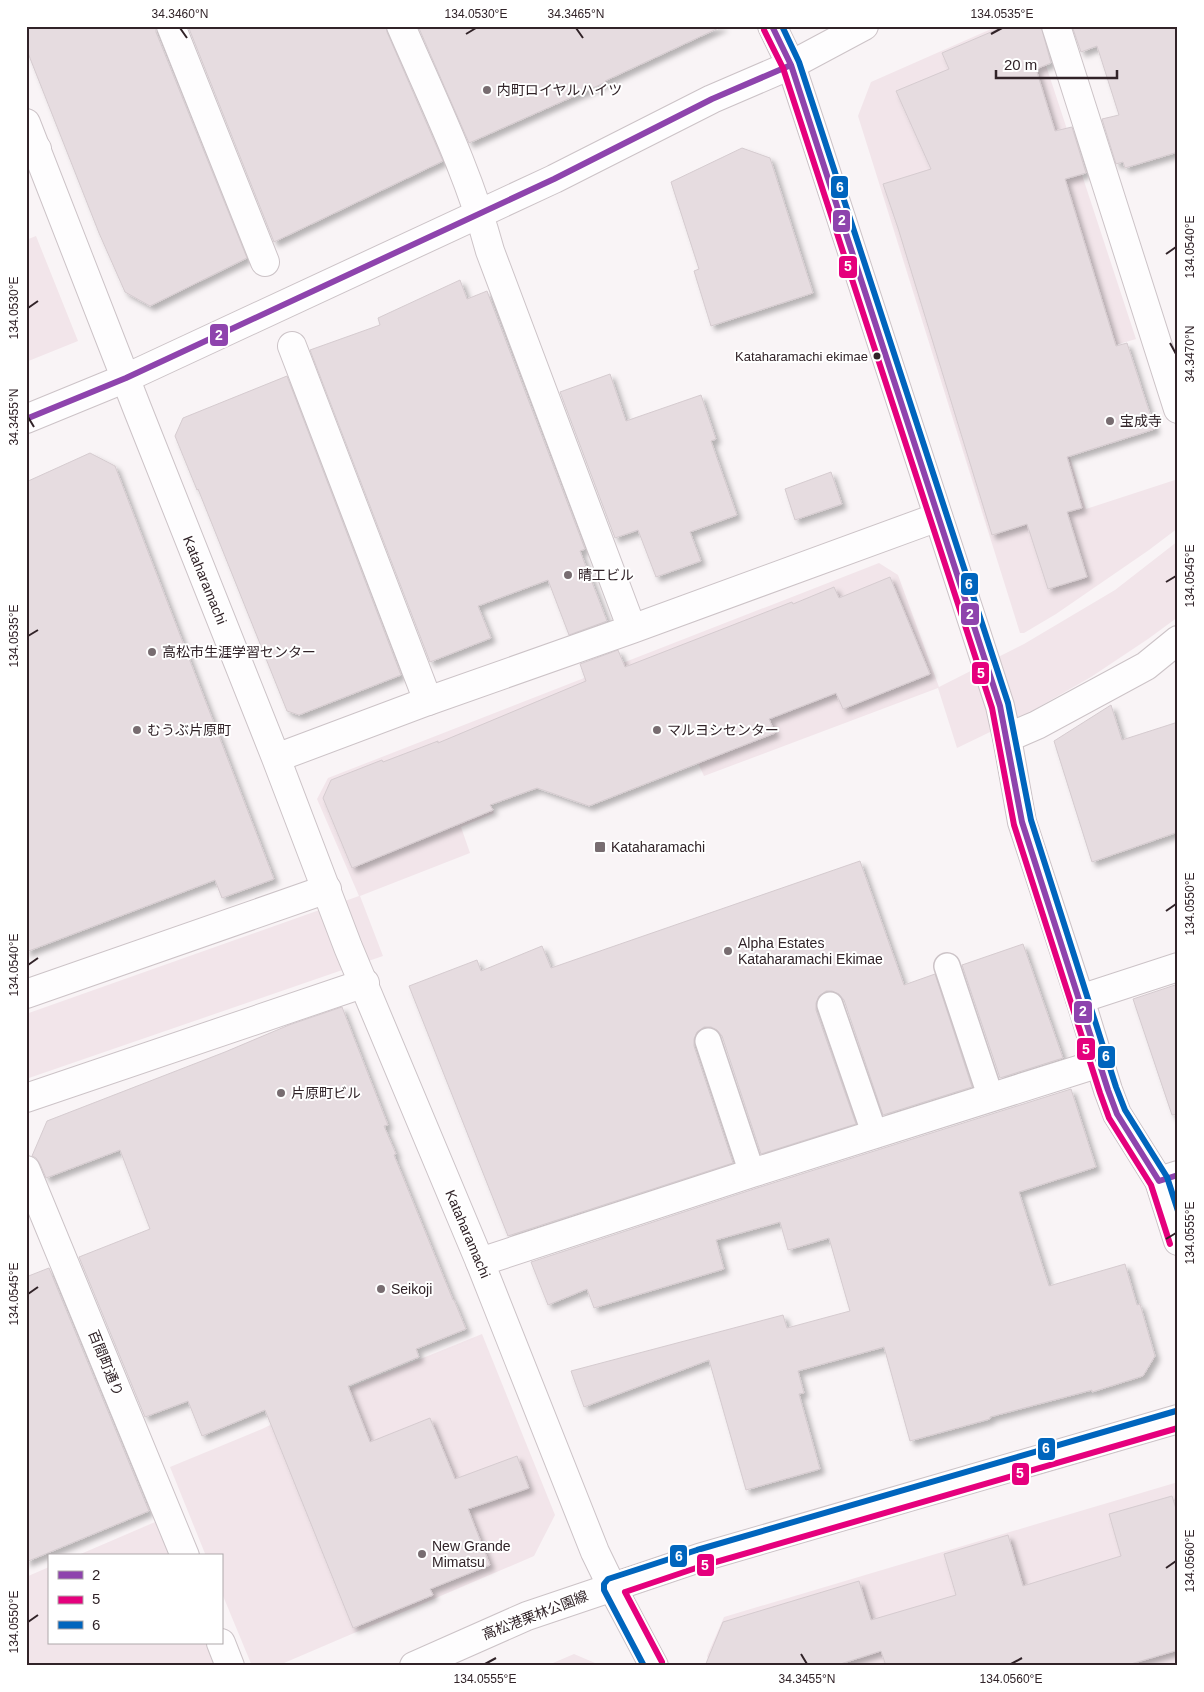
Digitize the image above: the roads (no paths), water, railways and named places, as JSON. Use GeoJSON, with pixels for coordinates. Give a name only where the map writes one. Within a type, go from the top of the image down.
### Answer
{"type":"FeatureCollection","features":[{"type":"Feature","properties":{"kind":"street"},"geometry":{"type":"LineString","coordinates":[[171,26],[265,262]]}},
{"type":"Feature","properties":{"kind":"street"},"geometry":{"type":"LineString","coordinates":[[401,26],[461,164],[480,213],[490,251],[632,629]]}},
{"type":"Feature","properties":{"kind":"street"},"geometry":{"type":"LineString","coordinates":[[772,26],[791,65],[1000,706],[1008,738],[1022,822],[1116,1114],[1168,1178],[1178,1241]]}},
{"type":"Feature","properties":{"kind":"street"},"geometry":{"type":"LineString","coordinates":[[26,419],[126,378],[554,179],[712,99],[791,65],[864,26]]}},
{"type":"Feature","properties":{"kind":"street"},"geometry":{"type":"LineString","coordinates":[[1056,26],[1178,409]]}},
{"type":"Feature","properties":{"kind":"street"},"geometry":{"type":"LineString","coordinates":[[26,123],[31,151]]}},
{"type":"Feature","properties":{"kind":"street","name":"Kataharamachi"},"geometry":{"type":"LineString","coordinates":[[31,151],[111,338],[348,947],[365,983],[480,1262],[595,1552],[654,1666]]}},
{"type":"Feature","properties":{"kind":"street"},"geometry":{"type":"LineString","coordinates":[[292,346],[428,701]]}},
{"type":"Feature","properties":{"kind":"street"},"geometry":{"type":"LineString","coordinates":[[276,758],[428,701],[632,629],[938,517]]}},
{"type":"Feature","properties":{"kind":"street"},"geometry":{"type":"LineString","coordinates":[[1008,738],[1037,725],[1146,666],[1178,640]]}},
{"type":"Feature","properties":{"kind":"street"},"geometry":{"type":"LineString","coordinates":[[26,994],[327,889]]}},
{"type":"Feature","properties":{"kind":"street"},"geometry":{"type":"LineString","coordinates":[[1080,999],[1178,967]]}},
{"type":"Feature","properties":{"kind":"street"},"geometry":{"type":"LineString","coordinates":[[26,1098],[365,983]]}},
{"type":"Feature","properties":{"kind":"street"},"geometry":{"type":"LineString","coordinates":[[480,1262],[752,1173],[1100,1063]]}},
{"type":"Feature","properties":{"kind":"street","name":"百間町通り"},"geometry":{"type":"LineString","coordinates":[[26,1170],[184,1554]]}},
{"type":"Feature","properties":{"kind":"street","name":"高松港栗林公園線"},"geometry":{"type":"LineString","coordinates":[[414,1666],[511,1622],[699,1558],[1178,1419]]}},
{"type":"Feature","properties":{"kind":"street"},"geometry":{"type":"LineString","coordinates":[[221,1644],[230,1666]]}},
{"type":"Feature","properties":{"kind":"lane"},"geometry":{"type":"LineString","coordinates":[[947,966],[991,1098]]}},
{"type":"Feature","properties":{"kind":"lane"},"geometry":{"type":"LineString","coordinates":[[830,1006],[875,1135]]}},
{"type":"Feature","properties":{"kind":"lane"},"geometry":{"type":"LineString","coordinates":[[708,1041],[752,1173]]}},
{"type":"Feature","properties":{"kind":"place","name":"内町ロイヤルハイツ"},"geometry":{"type":"Point","coordinates":[487,90]}},
{"type":"Feature","properties":{"kind":"place","name":"Kataharamachi ekimae"},"geometry":{"type":"Point","coordinates":[877,356]}},
{"type":"Feature","properties":{"kind":"place","name":"宝成寺"},"geometry":{"type":"Point","coordinates":[1110,421]}},
{"type":"Feature","properties":{"kind":"place","name":"晴工ビル"},"geometry":{"type":"Point","coordinates":[568,575]}},
{"type":"Feature","properties":{"kind":"place","name":"高松市生涯学習センター"},"geometry":{"type":"Point","coordinates":[152,652]}},
{"type":"Feature","properties":{"kind":"place","name":"むうぶ片原町"},"geometry":{"type":"Point","coordinates":[137,730]}},
{"type":"Feature","properties":{"kind":"place","name":"マルヨシセンター"},"geometry":{"type":"Point","coordinates":[657,730]}},
{"type":"Feature","properties":{"kind":"place","name":"Kataharamachi"},"geometry":{"type":"Point","coordinates":[600,847]}},
{"type":"Feature","properties":{"kind":"place","name":"Alpha Estates Kataharamachi Ekimae"},"geometry":{"type":"Point","coordinates":[728,951]}},
{"type":"Feature","properties":{"kind":"place","name":"片原町ビル"},"geometry":{"type":"Point","coordinates":[281,1093]}},
{"type":"Feature","properties":{"kind":"place","name":"Seikoji"},"geometry":{"type":"Point","coordinates":[381,1289]}},
{"type":"Feature","properties":{"kind":"place","name":"New Grande Mimatsu"},"geometry":{"type":"Point","coordinates":[422,1554]}}]}
